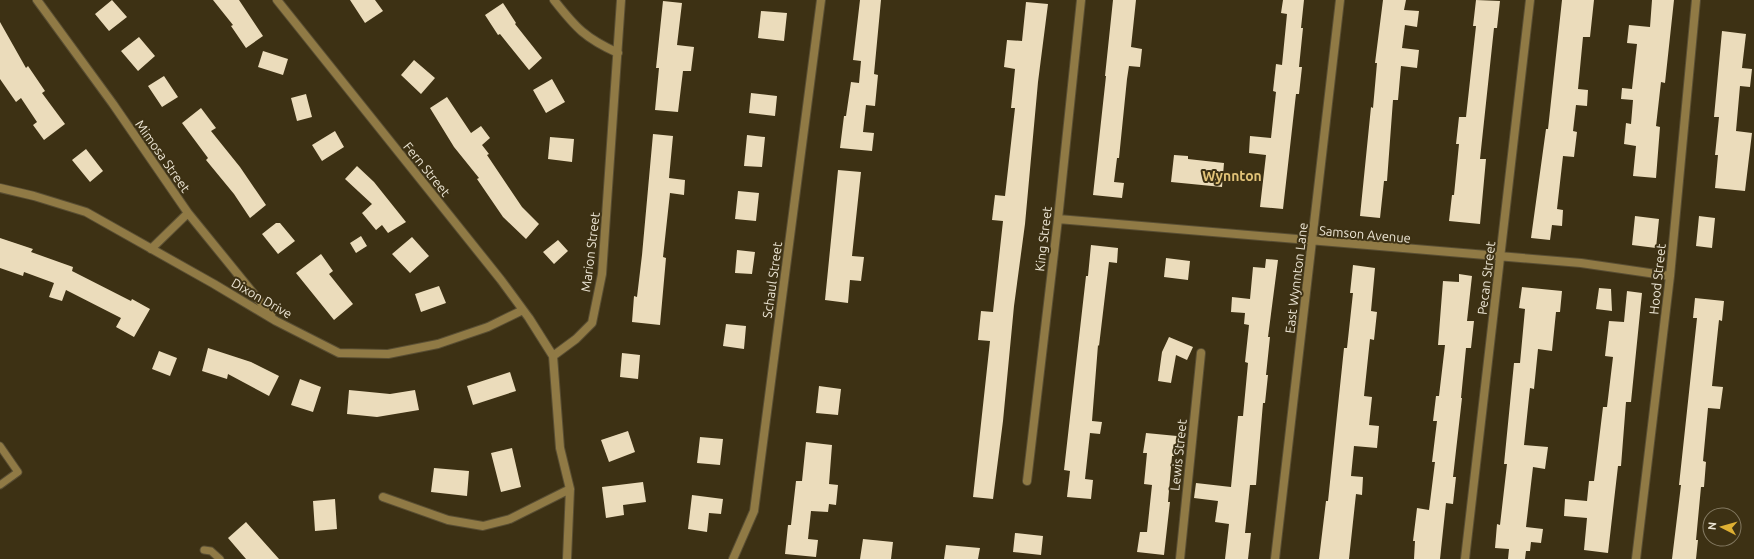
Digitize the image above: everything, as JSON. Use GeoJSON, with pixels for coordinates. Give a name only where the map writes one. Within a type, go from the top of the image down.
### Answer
{"type":"FeatureCollection","features":[{"type":"Feature","properties":{"kind":"street","name":"Mimosa Street"},"geometry":{"type":"LineString","coordinates":[[37,0],[113,104],[188,213],[276,321]]}},
{"type":"Feature","properties":{"kind":"street","name":"Fern Street"},"geometry":{"type":"LineString","coordinates":[[277,0],[523,310],[553,356]]}},
{"type":"Feature","properties":{"kind":"street"},"geometry":{"type":"LineString","coordinates":[[554,0],[577,29],[597,44],[618,53]]}},
{"type":"Feature","properties":{"kind":"street","name":"Marion Street"},"geometry":{"type":"LineString","coordinates":[[553,356],[576,339],[592,323],[602,274],[622,0]]}},
{"type":"Feature","properties":{"kind":"street","name":"Schaul Street"},"geometry":{"type":"LineString","coordinates":[[733,559],[754,511],[821,0]]}},
{"type":"Feature","properties":{"kind":"street","name":"King Street"},"geometry":{"type":"LineString","coordinates":[[1027,481],[1058,219],[1081,0]]}},
{"type":"Feature","properties":{"kind":"street","name":"East Wynnton Lane"},"geometry":{"type":"LineString","coordinates":[[1275,559],[1340,0]]}},
{"type":"Feature","properties":{"kind":"street","name":"Pecan Street"},"geometry":{"type":"LineString","coordinates":[[1465,559],[1530,0]]}},
{"type":"Feature","properties":{"kind":"street","name":"Hood Street"},"geometry":{"type":"LineString","coordinates":[[1636,559],[1670,276],[1696,0]]}},
{"type":"Feature","properties":{"kind":"street","name":"Dixon Drive"},"geometry":{"type":"LineString","coordinates":[[0,188],[34,196],[86,212],[214,284],[276,321],[339,352],[388,354],[438,344],[488,327],[523,310]]}},
{"type":"Feature","properties":{"kind":"street"},"geometry":{"type":"LineString","coordinates":[[150,249],[188,213]]}},
{"type":"Feature","properties":{"kind":"street","name":"Samson Avenue"},"geometry":{"type":"LineString","coordinates":[[1058,219],[1581,263],[1670,276]]}},
{"type":"Feature","properties":{"kind":"street","name":"Lewis Street"},"geometry":{"type":"LineString","coordinates":[[1180,559],[1201,353]]}},
{"type":"Feature","properties":{"kind":"street"},"geometry":{"type":"LineString","coordinates":[[553,356],[560,448],[570,489],[567,559]]}},
{"type":"Feature","properties":{"kind":"street"},"geometry":{"type":"LineString","coordinates":[[383,497],[448,520],[484,526],[510,519],[570,489]]}},
{"type":"Feature","properties":{"kind":"lane"},"geometry":{"type":"LineString","coordinates":[[0,446],[18,472],[0,485]]}},
{"type":"Feature","properties":{"kind":"lane"},"geometry":{"type":"LineString","coordinates":[[204,550],[211,551],[220,559]]}},
{"type":"Feature","properties":{"kind":"building"},"geometry":{"type":"Polygon","coordinates":[[[112,0],[127,17],[109,31],[95,14],[112,0]]]}},
{"type":"Feature","properties":{"kind":"building"},"geometry":{"type":"Polygon","coordinates":[[[213,0],[239,0],[263,36],[246,48],[231,26],[233,25],[213,0]]]}},
{"type":"Feature","properties":{"kind":"building"},"geometry":{"type":"Polygon","coordinates":[[[350,0],[375,0],[383,11],[365,23],[350,0]]]}},
{"type":"Feature","properties":{"kind":"building"},"geometry":{"type":"Polygon","coordinates":[[[860,0],[881,0],[874,74],[878,75],[875,106],[866,105],[863,132],[874,133],[872,151],[840,148],[844,116],[846,116],[851,82],[859,83],[861,61],[853,60],[860,0]]]}},
{"type":"Feature","properties":{"kind":"building"},"geometry":{"type":"Polygon","coordinates":[[[1113,0],[1136,0],[1131,47],[1142,49],[1140,67],[1129,66],[1127,79],[1119,158],[1117,158],[1114,182],[1124,183],[1122,198],[1093,195],[1113,0]]]}},
{"type":"Feature","properties":{"kind":"building"},"geometry":{"type":"Polygon","coordinates":[[[1283,0],[1304,0],[1299,67],[1302,67],[1299,94],[1296,94],[1283,209],[1260,207],[1266,155],[1249,153],[1250,136],[1271,138],[1276,92],[1273,91],[1276,64],[1282,65],[1287,14],[1281,13],[1283,0]]]}},
{"type":"Feature","properties":{"kind":"building"},"geometry":{"type":"Polygon","coordinates":[[[1383,0],[1406,0],[1404,10],[1419,11],[1417,27],[1405,25],[1402,48],[1419,50],[1417,68],[1401,66],[1398,100],[1393,100],[1387,181],[1384,181],[1380,218],[1360,216],[1371,107],[1373,108],[1377,63],[1375,63],[1383,0]]]}},
{"type":"Feature","properties":{"kind":"building"},"geometry":{"type":"Polygon","coordinates":[[[1476,0],[1500,1],[1497,28],[1494,28],[1480,159],[1486,159],[1480,224],[1449,221],[1452,195],[1454,195],[1459,144],[1456,144],[1459,117],[1466,117],[1476,26],[1473,26],[1476,0]]]}},
{"type":"Feature","properties":{"kind":"building"},"geometry":{"type":"Polygon","coordinates":[[[1562,0],[1594,0],[1590,37],[1583,37],[1578,89],[1588,90],[1587,106],[1576,105],[1573,131],[1577,132],[1574,157],[1563,156],[1557,209],[1563,210],[1562,226],[1552,225],[1550,240],[1531,238],[1546,129],[1548,129],[1562,0]]]}},
{"type":"Feature","properties":{"kind":"building"},"geometry":{"type":"Polygon","coordinates":[[[1652,0],[1674,0],[1665,83],[1661,82],[1656,126],[1660,127],[1656,178],[1633,176],[1636,146],[1624,144],[1626,123],[1631,124],[1633,100],[1621,99],[1622,88],[1632,89],[1637,44],[1627,43],[1629,25],[1650,27],[1652,0]]]}},
{"type":"Feature","properties":{"kind":"building"},"geometry":{"type":"Polygon","coordinates":[[[663,1],[682,3],[677,45],[694,47],[691,71],[683,71],[678,112],[655,110],[659,68],[656,68],[663,1]]]}},
{"type":"Feature","properties":{"kind":"building"},"geometry":{"type":"Polygon","coordinates":[[[1026,2],[1048,4],[1038,82],[1025,224],[1014,306],[1003,421],[993,499],[973,497],[990,341],[978,340],[981,311],[993,312],[1003,221],[992,220],[995,195],[1005,196],[1015,108],[1011,108],[1015,69],[1004,67],[1007,40],[1022,41],[1026,2]]]}},
{"type":"Feature","properties":{"kind":"building"},"geometry":{"type":"Polygon","coordinates":[[[503,3],[516,23],[515,24],[542,58],[529,70],[500,34],[498,35],[485,15],[503,3]]]}},
{"type":"Feature","properties":{"kind":"building"},"geometry":{"type":"Polygon","coordinates":[[[761,11],[787,13],[784,41],[758,38],[761,11]]]}},
{"type":"Feature","properties":{"kind":"building"},"geometry":{"type":"Polygon","coordinates":[[[0,22],[26,68],[28,66],[45,91],[42,93],[65,124],[44,140],[33,125],[37,122],[21,98],[16,102],[0,79],[0,22]]]}},
{"type":"Feature","properties":{"kind":"building"},"geometry":{"type":"Polygon","coordinates":[[[1722,31],[1746,34],[1742,68],[1752,69],[1750,87],[1740,86],[1736,131],[1752,133],[1745,191],[1715,188],[1718,155],[1715,155],[1719,117],[1714,117],[1722,31]]]}},
{"type":"Feature","properties":{"kind":"building"},"geometry":{"type":"Polygon","coordinates":[[[139,37],[155,56],[138,71],[121,51],[139,37]]]}},
{"type":"Feature","properties":{"kind":"building"},"geometry":{"type":"Polygon","coordinates":[[[263,51],[288,59],[283,75],[258,67],[263,51]]]}},
{"type":"Feature","properties":{"kind":"building"},"geometry":{"type":"Polygon","coordinates":[[[414,60],[435,78],[421,94],[401,75],[414,60]]]}},
{"type":"Feature","properties":{"kind":"building"},"geometry":{"type":"Polygon","coordinates":[[[164,76],[178,97],[162,107],[148,86],[164,76]]]}},
{"type":"Feature","properties":{"kind":"building"},"geometry":{"type":"Polygon","coordinates":[[[552,79],[565,102],[546,113],[533,90],[552,79]]]}},
{"type":"Feature","properties":{"kind":"building"},"geometry":{"type":"Polygon","coordinates":[[[751,93],[777,96],[775,116],[749,113],[751,93]]]}},
{"type":"Feature","properties":{"kind":"building"},"geometry":{"type":"Polygon","coordinates":[[[306,94],[312,117],[297,121],[291,98],[306,94]]]}},
{"type":"Feature","properties":{"kind":"building"},"geometry":{"type":"Polygon","coordinates":[[[447,97],[471,133],[481,126],[490,138],[482,145],[489,154],[487,155],[522,207],[539,224],[526,239],[503,217],[477,179],[479,178],[454,147],[430,108],[447,97]]]}},
{"type":"Feature","properties":{"kind":"building"},"geometry":{"type":"Polygon","coordinates":[[[201,108],[216,128],[211,131],[240,167],[266,205],[250,218],[234,194],[206,160],[208,158],[182,123],[201,108]]]}},
{"type":"Feature","properties":{"kind":"building"},"geometry":{"type":"Polygon","coordinates":[[[335,131],[344,147],[322,161],[312,145],[335,131]]]}},
{"type":"Feature","properties":{"kind":"building"},"geometry":{"type":"Polygon","coordinates":[[[653,134],[673,136],[669,178],[685,180],[684,195],[670,193],[663,257],[666,258],[660,325],[632,322],[634,296],[637,297],[642,255],[653,134]]]}},
{"type":"Feature","properties":{"kind":"building"},"geometry":{"type":"Polygon","coordinates":[[[747,135],[765,137],[762,167],[744,166],[747,135]]]}},
{"type":"Feature","properties":{"kind":"building"},"geometry":{"type":"Polygon","coordinates":[[[550,137],[574,139],[572,162],[548,159],[550,137]]]}},
{"type":"Feature","properties":{"kind":"building"},"geometry":{"type":"Polygon","coordinates":[[[86,149],[103,171],[90,182],[72,160],[86,149]]]}},
{"type":"Feature","properties":{"kind":"building"},"geometry":{"type":"Polygon","coordinates":[[[1174,155],[1188,156],[1188,159],[1224,163],[1222,187],[1171,182],[1174,155]]]}},
{"type":"Feature","properties":{"kind":"building"},"geometry":{"type":"Polygon","coordinates":[[[357,166],[374,182],[406,222],[388,233],[382,225],[376,230],[362,213],[372,204],[345,179],[357,166]]]}},
{"type":"Feature","properties":{"kind":"building"},"geometry":{"type":"Polygon","coordinates":[[[838,170],[861,172],[852,256],[864,257],[861,281],[850,280],[848,303],[825,300],[838,170]]]}},
{"type":"Feature","properties":{"kind":"building"},"geometry":{"type":"Polygon","coordinates":[[[738,191],[759,193],[756,221],[735,219],[738,191]]]}},
{"type":"Feature","properties":{"kind":"building"},"geometry":{"type":"Polygon","coordinates":[[[1635,216],[1659,219],[1656,248],[1632,245],[1635,216]]]}},
{"type":"Feature","properties":{"kind":"building"},"geometry":{"type":"Polygon","coordinates":[[[1699,216],[1715,218],[1712,248],[1696,246],[1699,216]]]}},
{"type":"Feature","properties":{"kind":"building"},"geometry":{"type":"Polygon","coordinates":[[[276,223],[280,223],[295,241],[278,254],[262,234],[276,223]]]}},
{"type":"Feature","properties":{"kind":"building"},"geometry":{"type":"Polygon","coordinates":[[[361,236],[367,246],[356,253],[350,243],[361,236]]]}},
{"type":"Feature","properties":{"kind":"building"},"geometry":{"type":"Polygon","coordinates":[[[412,237],[429,256],[410,273],[392,254],[412,237]]]}},
{"type":"Feature","properties":{"kind":"building"},"geometry":{"type":"Polygon","coordinates":[[[0,238],[33,249],[31,252],[73,267],[72,271],[150,309],[134,337],[116,327],[121,318],[66,290],[62,301],[49,297],[54,283],[24,272],[23,276],[0,268],[0,238]]]}},
{"type":"Feature","properties":{"kind":"building"},"geometry":{"type":"Polygon","coordinates":[[[558,240],[568,251],[554,264],[543,252],[558,240]]]}},
{"type":"Feature","properties":{"kind":"building"},"geometry":{"type":"Polygon","coordinates":[[[1091,245],[1118,248],[1117,263],[1109,262],[1099,346],[1098,345],[1092,421],[1102,422],[1100,434],[1090,433],[1085,479],[1093,480],[1091,499],[1067,497],[1070,471],[1064,470],[1086,276],[1088,276],[1091,245]]]}},
{"type":"Feature","properties":{"kind":"building"},"geometry":{"type":"Polygon","coordinates":[[[737,250],[755,252],[752,274],[735,273],[737,250]]]}},
{"type":"Feature","properties":{"kind":"building"},"geometry":{"type":"Polygon","coordinates":[[[321,254],[333,271],[329,274],[353,304],[334,320],[296,273],[321,254]]]}},
{"type":"Feature","properties":{"kind":"building"},"geometry":{"type":"Polygon","coordinates":[[[1166,258],[1190,261],[1188,280],[1164,277],[1166,258]]]}},
{"type":"Feature","properties":{"kind":"building"},"geometry":{"type":"Polygon","coordinates":[[[1266,259],[1278,260],[1268,337],[1270,337],[1266,375],[1268,375],[1265,403],[1263,403],[1256,485],[1250,485],[1245,533],[1251,533],[1248,559],[1225,559],[1229,524],[1215,522],[1218,501],[1194,498],[1196,483],[1231,487],[1238,416],[1243,416],[1248,363],[1245,362],[1249,325],[1244,324],[1245,313],[1231,312],[1232,297],[1250,299],[1253,267],[1265,268],[1266,259]]]}},
{"type":"Feature","properties":{"kind":"building"},"geometry":{"type":"Polygon","coordinates":[[[1353,265],[1375,268],[1371,311],[1377,312],[1374,340],[1370,339],[1364,396],[1372,397],[1369,425],[1379,426],[1377,448],[1354,446],[1351,476],[1363,477],[1362,495],[1356,494],[1349,559],[1319,559],[1326,501],[1328,501],[1344,348],[1347,348],[1353,293],[1350,293],[1353,265]]]}},
{"type":"Feature","properties":{"kind":"building"},"geometry":{"type":"Polygon","coordinates":[[[1459,274],[1472,276],[1467,321],[1474,321],[1471,348],[1466,348],[1453,477],[1456,477],[1453,504],[1446,503],[1440,559],[1414,559],[1415,541],[1413,541],[1417,508],[1429,510],[1435,462],[1432,462],[1437,421],[1433,421],[1436,396],[1439,396],[1445,345],[1438,345],[1443,281],[1459,282],[1459,274]]]}},
{"type":"Feature","properties":{"kind":"building"},"geometry":{"type":"Polygon","coordinates":[[[439,286],[446,303],[421,312],[415,294],[439,286]]]}},
{"type":"Feature","properties":{"kind":"building"},"geometry":{"type":"Polygon","coordinates":[[[1522,287],[1562,291],[1560,312],[1556,312],[1552,351],[1538,349],[1534,389],[1530,388],[1524,445],[1548,447],[1545,469],[1533,467],[1526,527],[1543,529],[1541,543],[1531,542],[1530,551],[1526,551],[1525,559],[1508,559],[1509,549],[1495,548],[1497,524],[1500,525],[1507,464],[1504,464],[1514,363],[1520,363],[1525,309],[1519,308],[1522,287]]]}},
{"type":"Feature","properties":{"kind":"building"},"geometry":{"type":"Polygon","coordinates":[[[1599,288],[1611,289],[1612,311],[1596,309],[1599,288]]]}},
{"type":"Feature","properties":{"kind":"building"},"geometry":{"type":"Polygon","coordinates":[[[1627,291],[1642,293],[1631,402],[1626,402],[1621,466],[1618,466],[1608,553],[1584,550],[1587,518],[1564,516],[1565,499],[1587,501],[1589,481],[1594,481],[1603,407],[1607,407],[1613,357],[1605,356],[1609,321],[1624,322],[1627,291]]]}},
{"type":"Feature","properties":{"kind":"building"},"geometry":{"type":"Polygon","coordinates":[[[1695,298],[1724,301],[1722,321],[1719,320],[1712,386],[1723,387],[1720,409],[1708,408],[1703,461],[1706,462],[1704,487],[1701,487],[1696,540],[1698,540],[1696,559],[1672,559],[1681,485],[1679,485],[1697,318],[1693,318],[1695,298]]]}},
{"type":"Feature","properties":{"kind":"building"},"geometry":{"type":"Polygon","coordinates":[[[726,324],[746,326],[744,349],[723,346],[726,324]]]}},
{"type":"Feature","properties":{"kind":"building"},"geometry":{"type":"Polygon","coordinates":[[[1169,337],[1193,347],[1187,360],[1176,355],[1171,383],[1158,381],[1162,352],[1169,337]]]}},
{"type":"Feature","properties":{"kind":"building"},"geometry":{"type":"Polygon","coordinates":[[[208,348],[251,362],[279,376],[269,396],[228,374],[227,379],[202,371],[208,348]]]}},
{"type":"Feature","properties":{"kind":"building"},"geometry":{"type":"Polygon","coordinates":[[[159,351],[177,358],[170,376],[152,369],[159,351]]]}},
{"type":"Feature","properties":{"kind":"building"},"geometry":{"type":"Polygon","coordinates":[[[622,353],[640,355],[638,379],[620,377],[622,353]]]}},
{"type":"Feature","properties":{"kind":"building"},"geometry":{"type":"Polygon","coordinates":[[[510,372],[516,391],[473,405],[467,386],[510,372]]]}},
{"type":"Feature","properties":{"kind":"building"},"geometry":{"type":"Polygon","coordinates":[[[300,379],[321,387],[313,412],[291,405],[300,379]]]}},
{"type":"Feature","properties":{"kind":"building"},"geometry":{"type":"Polygon","coordinates":[[[819,386],[841,389],[838,415],[816,413],[819,386]]]}},
{"type":"Feature","properties":{"kind":"building"},"geometry":{"type":"Polygon","coordinates":[[[349,390],[390,394],[415,390],[419,410],[377,417],[347,414],[349,390]]]}},
{"type":"Feature","properties":{"kind":"building"},"geometry":{"type":"Polygon","coordinates":[[[628,431],[635,452],[609,462],[601,440],[628,431]]]}},
{"type":"Feature","properties":{"kind":"building"},"geometry":{"type":"Polygon","coordinates":[[[1146,433],[1177,436],[1174,456],[1172,456],[1168,502],[1170,502],[1164,555],[1137,552],[1140,532],[1147,532],[1152,485],[1144,484],[1147,453],[1143,453],[1146,433]]]}},
{"type":"Feature","properties":{"kind":"building"},"geometry":{"type":"Polygon","coordinates":[[[700,437],[723,439],[720,465],[697,463],[700,437]]]}},
{"type":"Feature","properties":{"kind":"building"},"geometry":{"type":"Polygon","coordinates":[[[806,442],[832,445],[829,484],[838,485],[836,505],[829,504],[828,512],[811,511],[808,539],[818,540],[816,557],[785,554],[788,525],[791,525],[796,481],[802,481],[806,442]]]}},
{"type":"Feature","properties":{"kind":"building"},"geometry":{"type":"Polygon","coordinates":[[[512,448],[521,487],[501,492],[491,453],[512,448]]]}},
{"type":"Feature","properties":{"kind":"building"},"geometry":{"type":"Polygon","coordinates":[[[434,468],[469,471],[467,496],[431,492],[434,468]]]}},
{"type":"Feature","properties":{"kind":"building"},"geometry":{"type":"Polygon","coordinates":[[[643,482],[646,502],[623,505],[624,515],[606,518],[602,487],[643,482]]]}},
{"type":"Feature","properties":{"kind":"building"},"geometry":{"type":"Polygon","coordinates":[[[692,495],[723,499],[721,514],[709,513],[707,532],[688,529],[692,495]]]}},
{"type":"Feature","properties":{"kind":"building"},"geometry":{"type":"Polygon","coordinates":[[[335,499],[337,529],[315,531],[313,501],[335,499]]]}},
{"type":"Feature","properties":{"kind":"building"},"geometry":{"type":"Polygon","coordinates":[[[246,522],[279,559],[246,559],[228,538],[246,522]]]}},
{"type":"Feature","properties":{"kind":"building"},"geometry":{"type":"Polygon","coordinates":[[[1015,533],[1043,536],[1041,555],[1013,552],[1015,533]]]}},
{"type":"Feature","properties":{"kind":"building"},"geometry":{"type":"Polygon","coordinates":[[[863,539],[893,542],[891,559],[860,559],[863,539]]]}},
{"type":"Feature","properties":{"kind":"building"},"geometry":{"type":"Polygon","coordinates":[[[946,545],[980,548],[978,559],[944,559],[946,545]]]}},
{"type":"Feature","properties":{"kind":"district","name":"Wynnton"},"geometry":{"type":"Point","coordinates":[1232,176]}}]}
